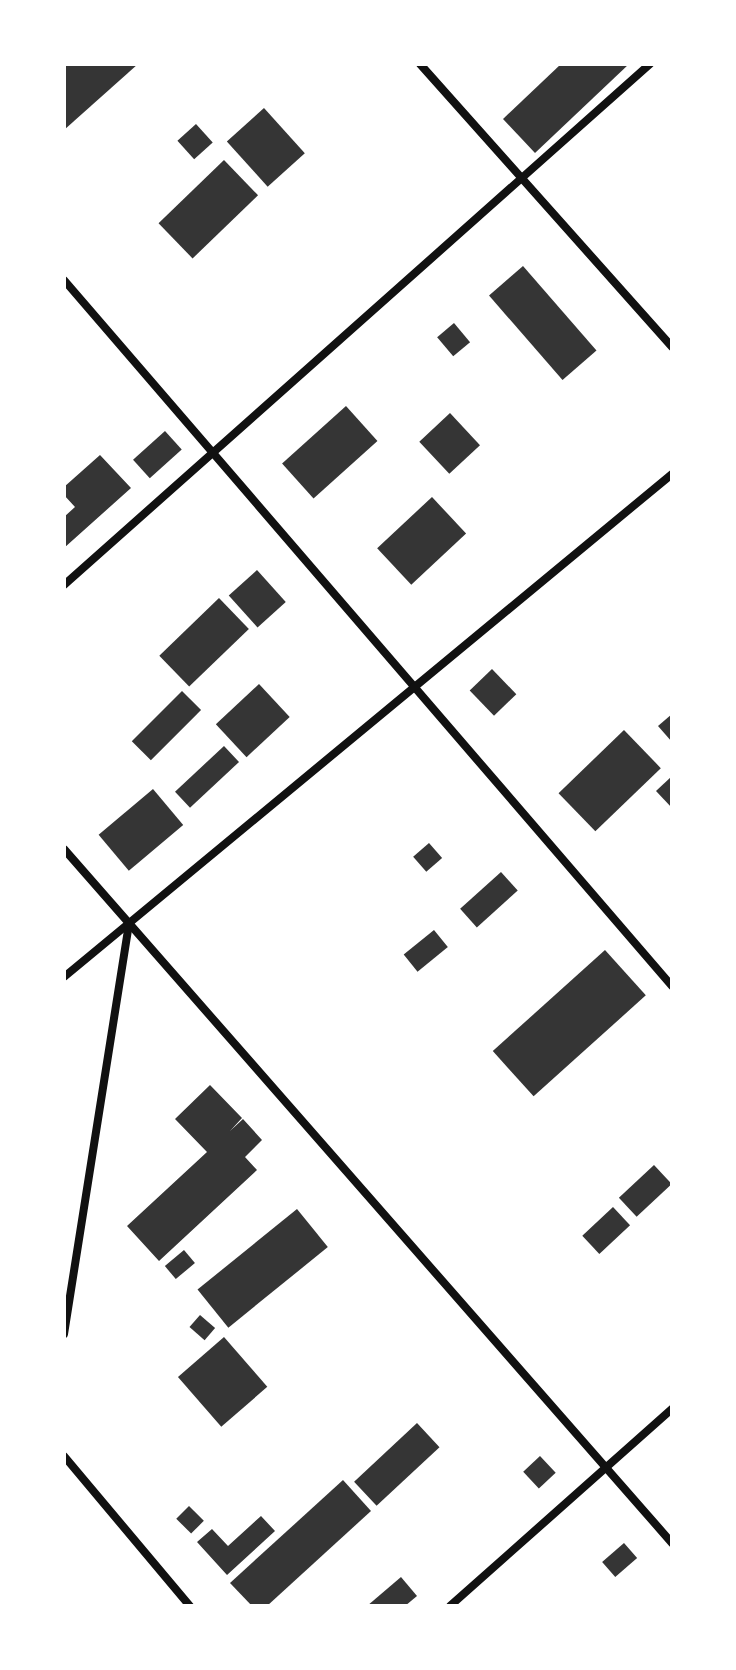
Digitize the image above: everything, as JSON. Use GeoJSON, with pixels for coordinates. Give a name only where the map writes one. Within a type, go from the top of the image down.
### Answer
{"type":"FeatureCollection","features":[{"type":"Feature","properties":{"kind":"street"},"geometry":{"type":"LineString","coordinates":[[420,64],[672,347]]}},
{"type":"Feature","properties":{"kind":"street"},"geometry":{"type":"LineString","coordinates":[[64,585],[650,64]]}},
{"type":"Feature","properties":{"kind":"street"},"geometry":{"type":"LineString","coordinates":[[64,280],[672,986]]}},
{"type":"Feature","properties":{"kind":"street"},"geometry":{"type":"LineString","coordinates":[[64,977],[672,474]]}},
{"type":"Feature","properties":{"kind":"street"},"geometry":{"type":"LineString","coordinates":[[64,849],[672,1543]]}},
{"type":"Feature","properties":{"kind":"street"},"geometry":{"type":"LineString","coordinates":[[64,1334],[129,923]]}},
{"type":"Feature","properties":{"kind":"street"},"geometry":{"type":"LineString","coordinates":[[450,1606],[672,1409]]}},
{"type":"Feature","properties":{"kind":"street"},"geometry":{"type":"LineString","coordinates":[[64,1456],[190,1606]]}},
{"type":"Feature","properties":{"kind":"building"},"geometry":{"type":"Polygon","coordinates":[[[67,64],[138,64],[64,130],[64,67],[67,64]]]}},
{"type":"Feature","properties":{"kind":"building"},"geometry":{"type":"Polygon","coordinates":[[[561,64],[629,64],[535,153],[503,119],[561,64]]]}},
{"type":"Feature","properties":{"kind":"building"},"geometry":{"type":"Polygon","coordinates":[[[264,108],[305,153],[268,187],[227,141],[264,108]]]}},
{"type":"Feature","properties":{"kind":"building"},"geometry":{"type":"Polygon","coordinates":[[[196,124],[213,143],[194,159],[177,141],[196,124]]]}},
{"type":"Feature","properties":{"kind":"building"},"geometry":{"type":"Polygon","coordinates":[[[224,160],[258,195],[193,258],[159,223],[224,160]]]}},
{"type":"Feature","properties":{"kind":"building"},"geometry":{"type":"Polygon","coordinates":[[[523,266],[596,351],[563,380],[489,296],[523,266]]]}},
{"type":"Feature","properties":{"kind":"building"},"geometry":{"type":"Polygon","coordinates":[[[454,323],[470,342],[453,356],[437,337],[454,323]]]}},
{"type":"Feature","properties":{"kind":"building"},"geometry":{"type":"Polygon","coordinates":[[[346,406],[377,441],[314,498],[282,464],[346,406]]]}},
{"type":"Feature","properties":{"kind":"building"},"geometry":{"type":"Polygon","coordinates":[[[450,413],[480,445],[449,474],[419,442],[450,413]]]}},
{"type":"Feature","properties":{"kind":"building"},"geometry":{"type":"Polygon","coordinates":[[[165,431],[182,450],[150,478],[133,460],[165,431]]]}},
{"type":"Feature","properties":{"kind":"building"},"geometry":{"type":"Polygon","coordinates":[[[100,455],[131,488],[64,548],[64,517],[75,507],[64,495],[64,487],[100,455]]]}},
{"type":"Feature","properties":{"kind":"building"},"geometry":{"type":"Polygon","coordinates":[[[432,497],[466,534],[411,585],[377,548],[432,497]]]}},
{"type":"Feature","properties":{"kind":"building"},"geometry":{"type":"Polygon","coordinates":[[[257,570],[286,602],[258,627],[229,595],[257,570]]]}},
{"type":"Feature","properties":{"kind":"building"},"geometry":{"type":"Polygon","coordinates":[[[219,598],[249,629],[189,687],[159,656],[219,598]]]}},
{"type":"Feature","properties":{"kind":"building"},"geometry":{"type":"Polygon","coordinates":[[[492,669],[516,694],[494,716],[470,691],[492,669]]]}},
{"type":"Feature","properties":{"kind":"building"},"geometry":{"type":"Polygon","coordinates":[[[259,684],[290,717],[247,757],[216,724],[259,684]]]}},
{"type":"Feature","properties":{"kind":"building"},"geometry":{"type":"Polygon","coordinates":[[[182,691],[201,710],[151,760],[132,741],[182,691]]]}},
{"type":"Feature","properties":{"kind":"building"},"geometry":{"type":"Polygon","coordinates":[[[672,714],[672,742],[658,726],[672,714]]]}},
{"type":"Feature","properties":{"kind":"building"},"geometry":{"type":"Polygon","coordinates":[[[624,730],[661,768],[595,831],[559,793],[624,730]]]}},
{"type":"Feature","properties":{"kind":"building"},"geometry":{"type":"Polygon","coordinates":[[[224,746],[239,762],[190,808],[175,792],[224,746]]]}},
{"type":"Feature","properties":{"kind":"building"},"geometry":{"type":"Polygon","coordinates":[[[672,776],[672,808],[656,791],[672,776]]]}},
{"type":"Feature","properties":{"kind":"building"},"geometry":{"type":"Polygon","coordinates":[[[153,789],[183,825],[129,871],[99,835],[153,789]]]}},
{"type":"Feature","properties":{"kind":"building"},"geometry":{"type":"Polygon","coordinates":[[[429,843],[442,858],[426,872],[413,857],[429,843]]]}},
{"type":"Feature","properties":{"kind":"building"},"geometry":{"type":"Polygon","coordinates":[[[501,872],[518,891],[477,927],[460,909],[501,872]]]}},
{"type":"Feature","properties":{"kind":"building"},"geometry":{"type":"Polygon","coordinates":[[[434,930],[448,947],[418,972],[404,955],[434,930]]]}},
{"type":"Feature","properties":{"kind":"building"},"geometry":{"type":"Polygon","coordinates":[[[605,950],[646,995],[534,1096],[493,1051],[605,950]]]}},
{"type":"Feature","properties":{"kind":"building"},"geometry":{"type":"Polygon","coordinates":[[[210,1085],[242,1118],[230,1131],[243,1119],[262,1140],[245,1157],[257,1170],[159,1261],[127,1226],[207,1152],[175,1119],[210,1085]]]}},
{"type":"Feature","properties":{"kind":"building"},"geometry":{"type":"Polygon","coordinates":[[[654,1165],[672,1184],[637,1217],[619,1198],[654,1165]]]}},
{"type":"Feature","properties":{"kind":"building"},"geometry":{"type":"Polygon","coordinates":[[[613,1207],[630,1225],[599,1254],[582,1236],[613,1207]]]}},
{"type":"Feature","properties":{"kind":"building"},"geometry":{"type":"Polygon","coordinates":[[[297,1209],[328,1247],[228,1328],[198,1290],[297,1209]]]}},
{"type":"Feature","properties":{"kind":"building"},"geometry":{"type":"Polygon","coordinates":[[[184,1250],[195,1263],[176,1279],[165,1266],[184,1250]]]}},
{"type":"Feature","properties":{"kind":"building"},"geometry":{"type":"Polygon","coordinates":[[[200,1315],[215,1328],[205,1340],[190,1327],[200,1315]]]}},
{"type":"Feature","properties":{"kind":"building"},"geometry":{"type":"Polygon","coordinates":[[[224,1337],[267,1387],[221,1427],[178,1377],[224,1337]]]}},
{"type":"Feature","properties":{"kind":"building"},"geometry":{"type":"Polygon","coordinates":[[[417,1423],[440,1447],[377,1506],[354,1482],[417,1423]]]}},
{"type":"Feature","properties":{"kind":"building"},"geometry":{"type":"Polygon","coordinates":[[[540,1456],[556,1473],[539,1489],[523,1472],[540,1456]]]}},
{"type":"Feature","properties":{"kind":"building"},"geometry":{"type":"Polygon","coordinates":[[[343,1480],[371,1511],[267,1606],[252,1606],[230,1583],[343,1480]]]}},
{"type":"Feature","properties":{"kind":"building"},"geometry":{"type":"Polygon","coordinates":[[[189,1506],[204,1521],[191,1534],[176,1519],[189,1506]]]}},
{"type":"Feature","properties":{"kind":"building"},"geometry":{"type":"Polygon","coordinates":[[[261,1516],[275,1531],[227,1575],[197,1542],[212,1529],[228,1546],[261,1516]]]}},
{"type":"Feature","properties":{"kind":"building"},"geometry":{"type":"Polygon","coordinates":[[[624,1543],[637,1558],[615,1577],[602,1562],[624,1543]]]}},
{"type":"Feature","properties":{"kind":"building"},"geometry":{"type":"Polygon","coordinates":[[[401,1577],[417,1596],[405,1606],[367,1606],[401,1577]]]}}]}
